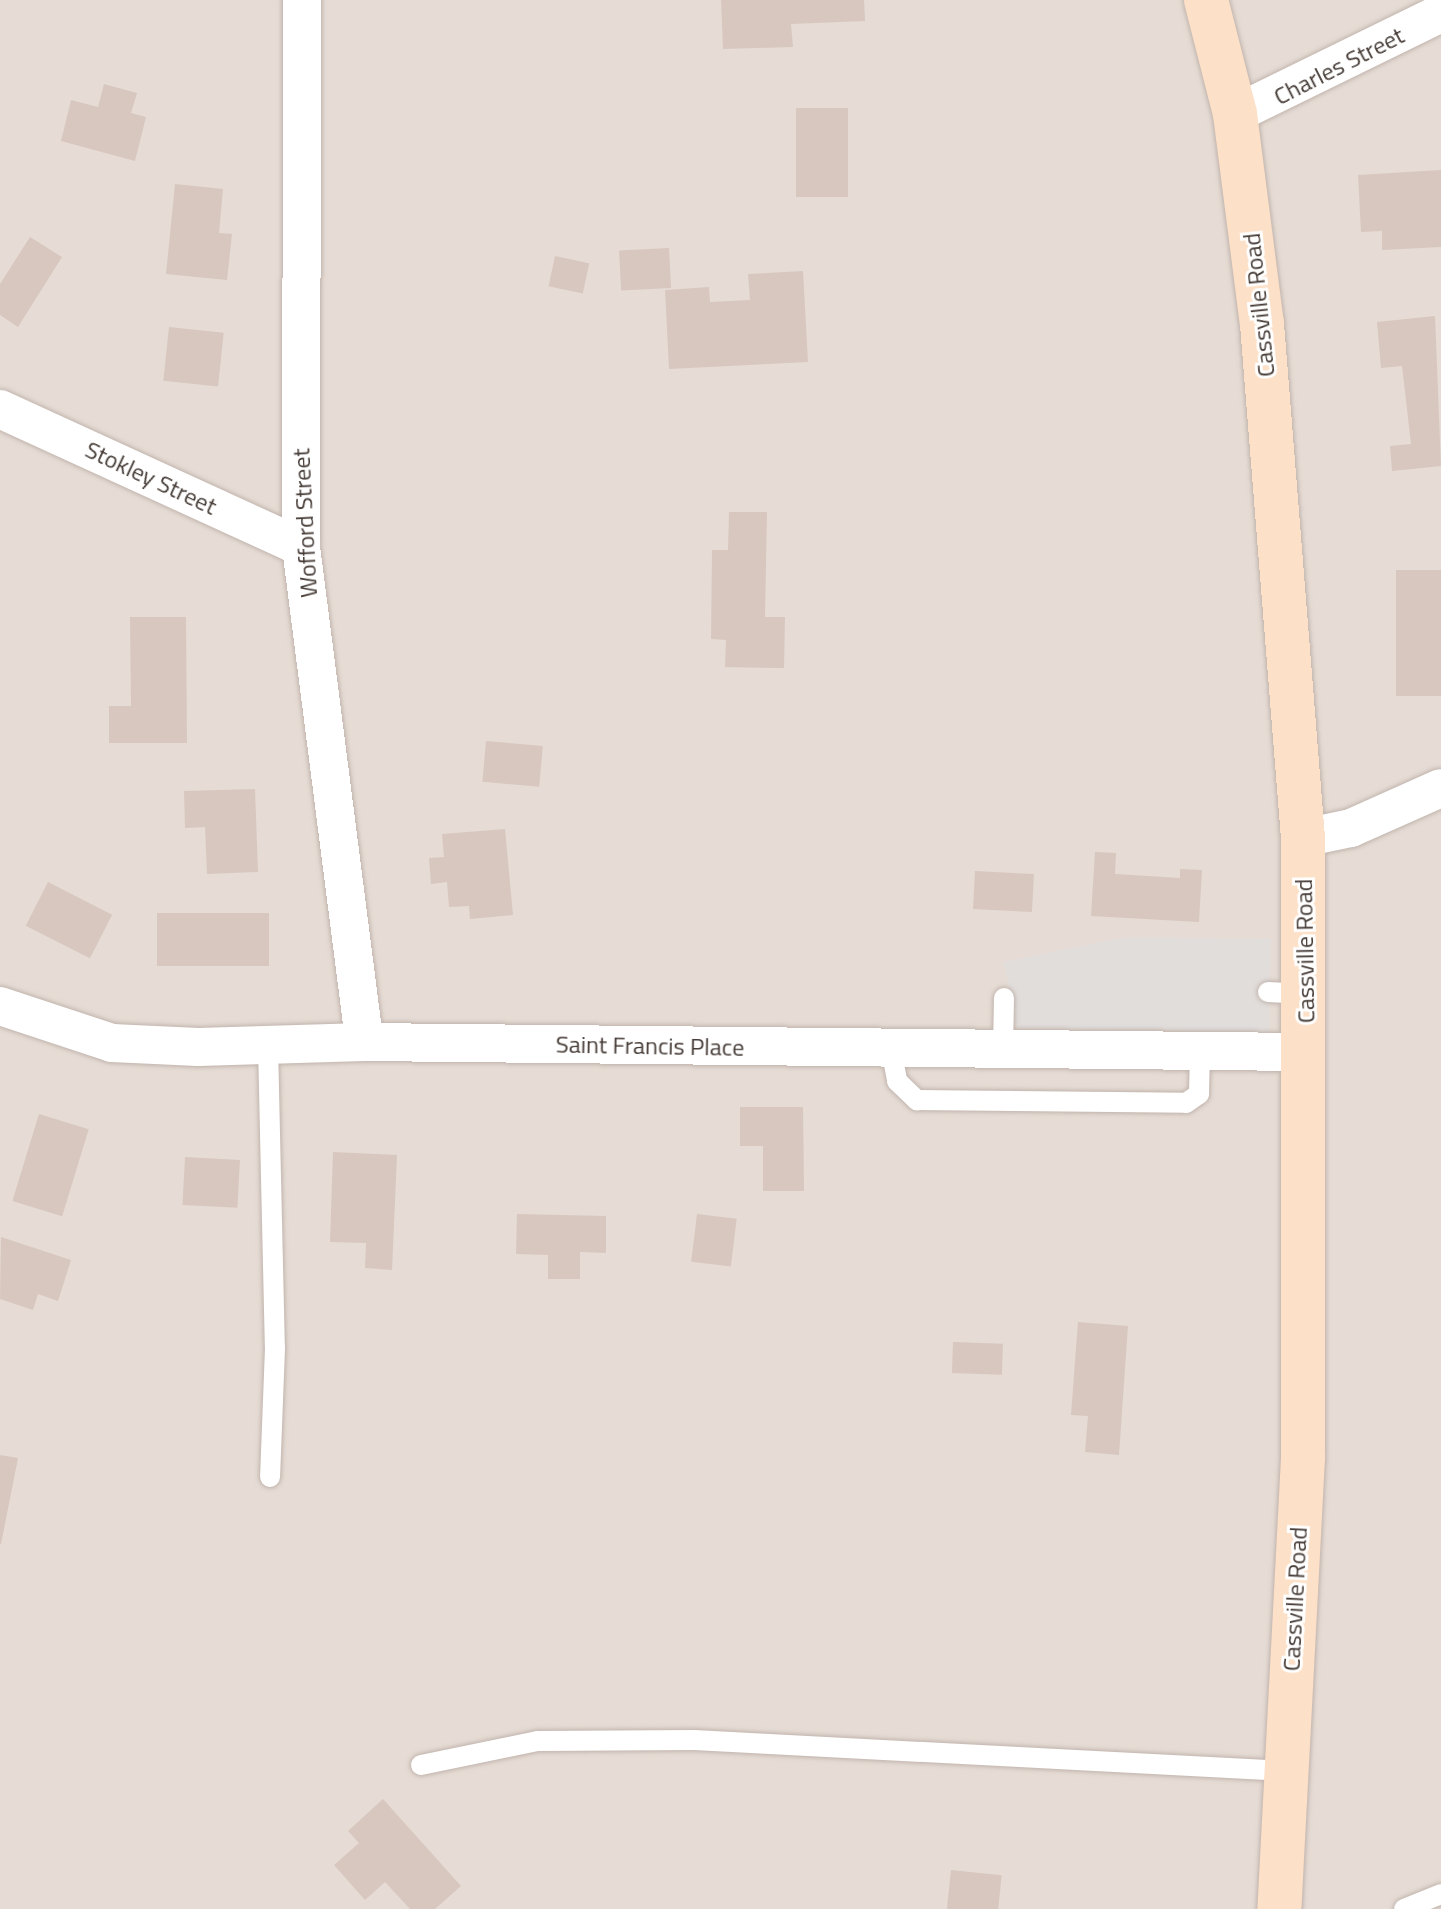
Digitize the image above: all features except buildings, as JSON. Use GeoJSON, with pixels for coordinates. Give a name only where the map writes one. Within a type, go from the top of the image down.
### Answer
{"type":"FeatureCollection","features":[{"type":"Feature","properties":{"kind":"main road","name":"Cassville Road"},"geometry":{"type":"LineString","coordinates":[[1206,0],[1235,114],[1290,615],[1303,838],[1287,993],[1306,1052],[1303,1458],[1279,1909]]}},
{"type":"Feature","properties":{"kind":"street","name":"Wofford Street"},"geometry":{"type":"LineString","coordinates":[[302,0],[301,547],[364,1042]]}},
{"type":"Feature","properties":{"kind":"street","name":"Charles Street"},"geometry":{"type":"LineString","coordinates":[[1235,114],[1441,13]]}},
{"type":"Feature","properties":{"kind":"street","name":"Stokley Street"},"geometry":{"type":"LineString","coordinates":[[0,409],[301,547]]}},
{"type":"Feature","properties":{"kind":"street"},"geometry":{"type":"LineString","coordinates":[[1303,838],[1351,828],[1441,788]]}},
{"type":"Feature","properties":{"kind":"street","name":"Saint Francis Place"},"geometry":{"type":"LineString","coordinates":[[0,1006],[112,1043],[268,1045],[364,1042],[1306,1052]]}},
{"type":"Feature","properties":{"kind":"lane"},"geometry":{"type":"LineString","coordinates":[[1003,1050],[1004,998]]}},
{"type":"Feature","properties":{"kind":"lane"},"geometry":{"type":"LineString","coordinates":[[268,1045],[275,1348],[270,1477]]}},
{"type":"Feature","properties":{"kind":"lane"},"geometry":{"type":"LineString","coordinates":[[891,1049],[897,1081],[917,1100],[1186,1103],[1199,1094],[1200,1051]]}},
{"type":"Feature","properties":{"kind":"lane"},"geometry":{"type":"LineString","coordinates":[[421,1765],[538,1741],[694,1740],[1286,1771]]}},
{"type":"Feature","properties":{"kind":"lane"},"geometry":{"type":"LineString","coordinates":[[1404,1909],[1441,1894]]}},
{"type":"Feature","properties":{"kind":"shaded area"},"geometry":{"type":"Polygon","coordinates":[[[0,0],[1441,0],[1441,1909],[0,1909],[0,0]]]}},
{"type":"Feature","properties":{"kind":"shaded area"},"geometry":{"type":"Polygon","coordinates":[[[1127,937],[1271,939],[1269,1032],[1017,1028],[1004,962],[1127,937]]]}}]}
